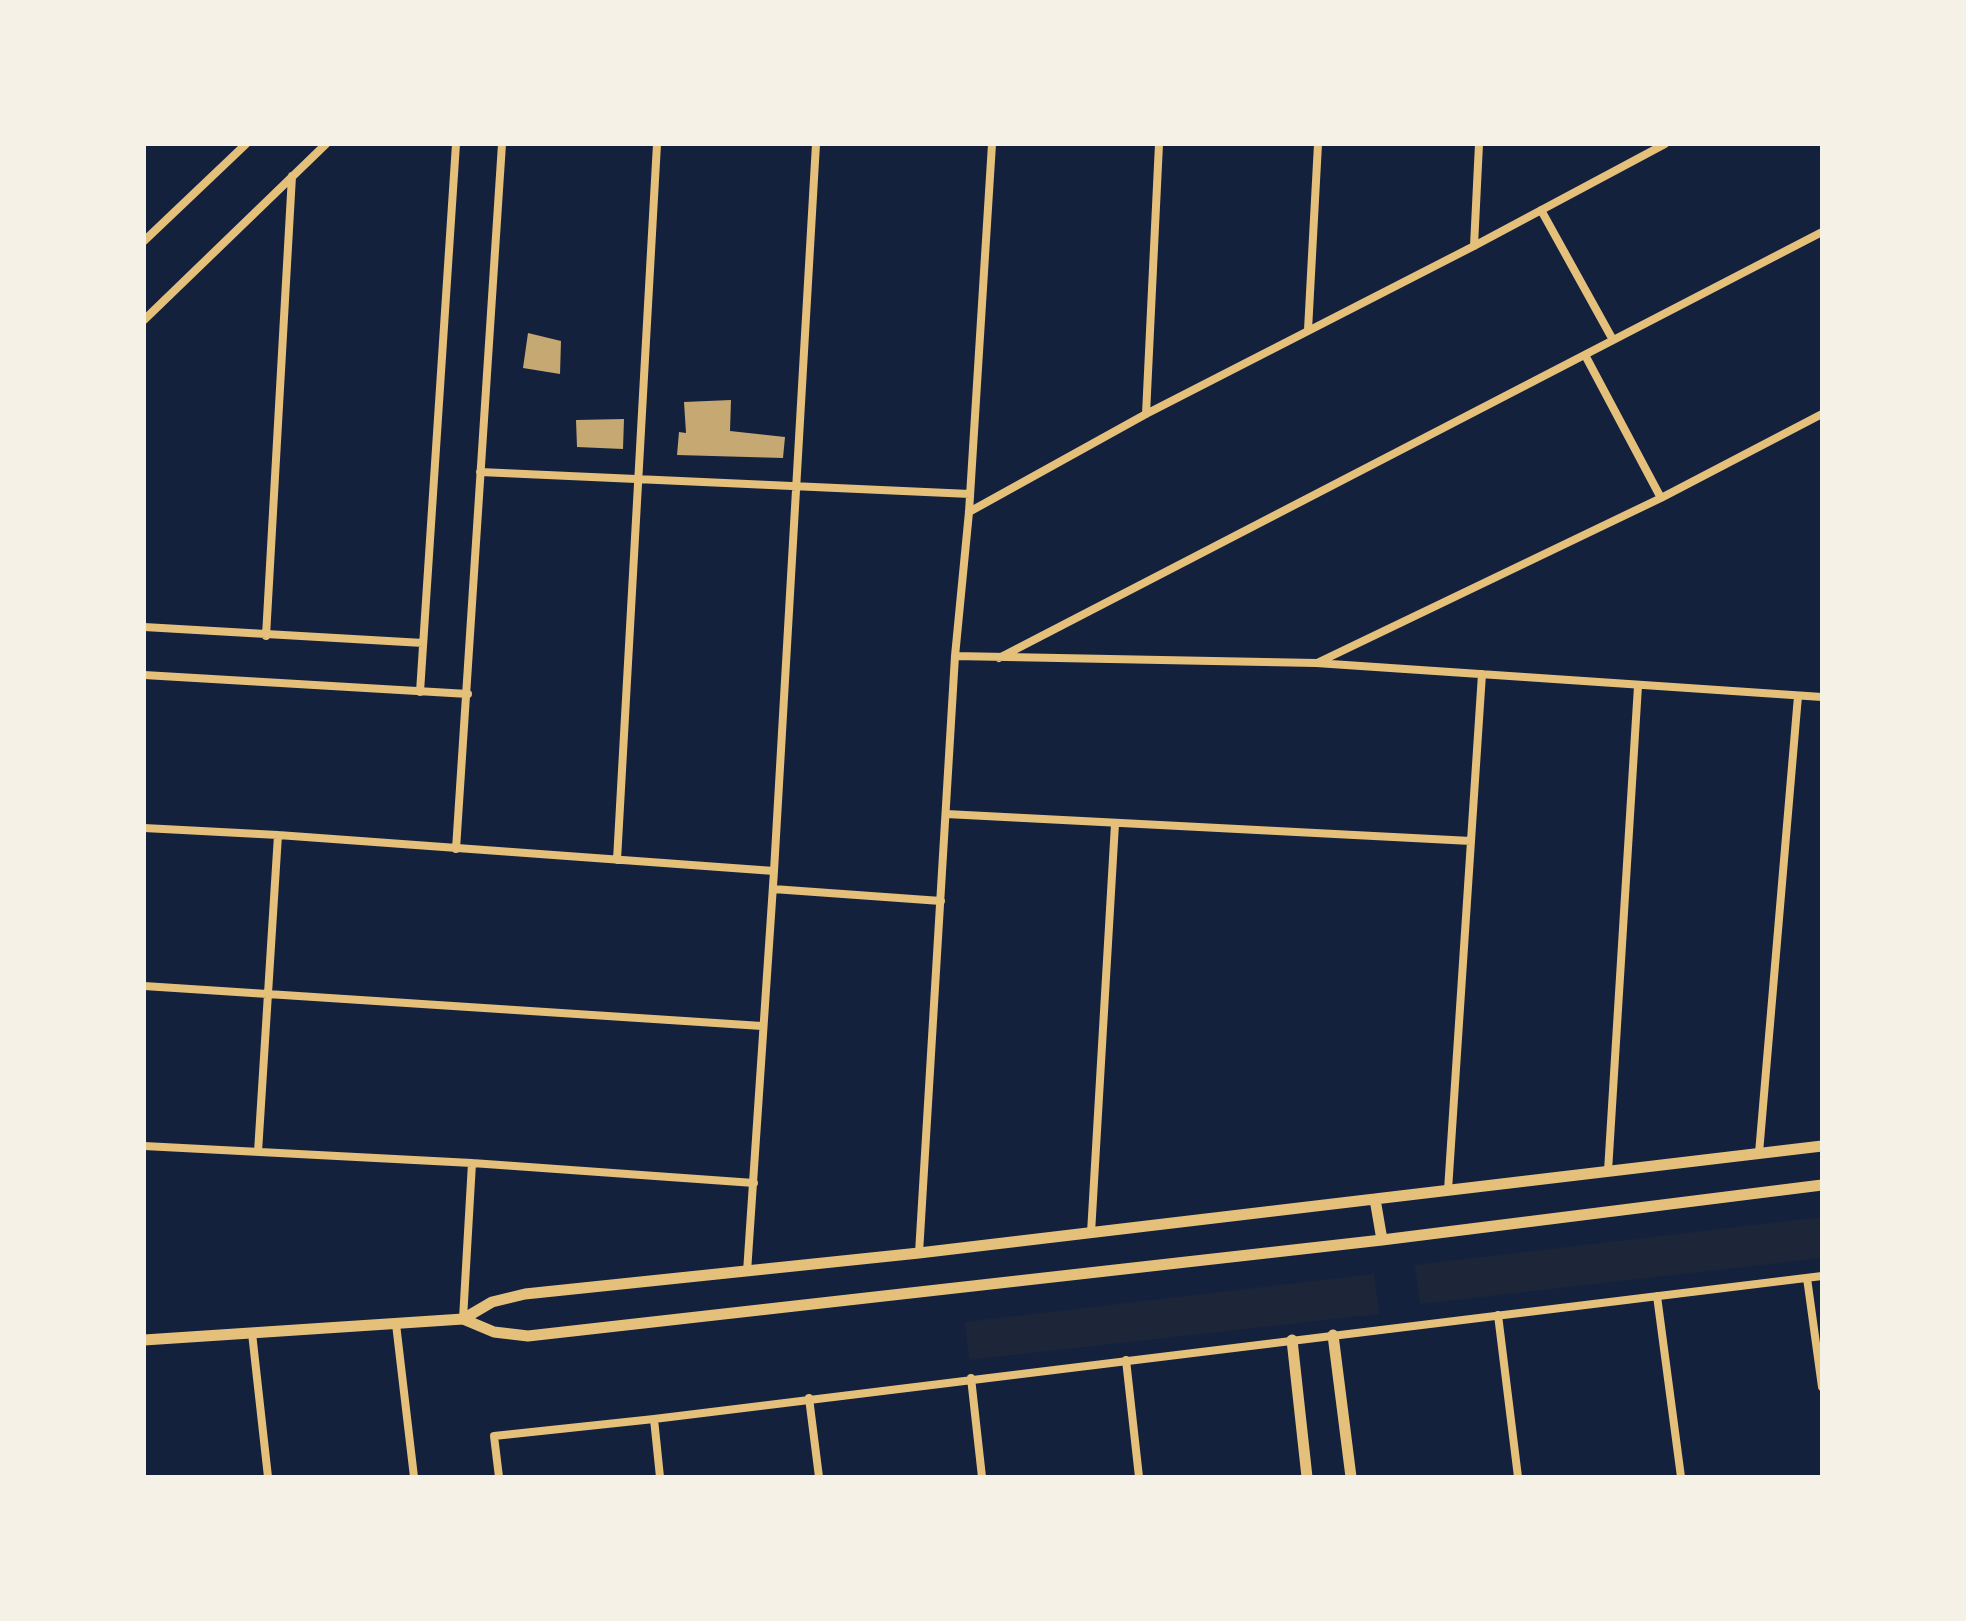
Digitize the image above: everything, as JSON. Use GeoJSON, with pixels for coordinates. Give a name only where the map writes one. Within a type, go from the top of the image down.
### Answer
{"type":"FeatureCollection","features":[{"type":"Feature","properties":{"kind":"street"},"geometry":{"type":"LineString","coordinates":[[144,241],[246,144]]}},
{"type":"Feature","properties":{"kind":"street"},"geometry":{"type":"LineString","coordinates":[[144,320],[326,144]]}},
{"type":"Feature","properties":{"kind":"street"},"geometry":{"type":"LineString","coordinates":[[420,692],[456,144]]}},
{"type":"Feature","properties":{"kind":"street"},"geometry":{"type":"LineString","coordinates":[[456,849],[502,144]]}},
{"type":"Feature","properties":{"kind":"street"},"geometry":{"type":"LineString","coordinates":[[617,860],[657,144]]}},
{"type":"Feature","properties":{"kind":"street"},"geometry":{"type":"LineString","coordinates":[[747,1272],[773,889],[816,144]]}},
{"type":"Feature","properties":{"kind":"street"},"geometry":{"type":"LineString","coordinates":[[919,1253],[955,656],[969,512],[992,144]]}},
{"type":"Feature","properties":{"kind":"street"},"geometry":{"type":"LineString","coordinates":[[1146,414],[1159,144]]}},
{"type":"Feature","properties":{"kind":"street"},"geometry":{"type":"LineString","coordinates":[[1308,330],[1318,144]]}},
{"type":"Feature","properties":{"kind":"street"},"geometry":{"type":"LineString","coordinates":[[1474,246],[1479,144]]}},
{"type":"Feature","properties":{"kind":"street"},"geometry":{"type":"LineString","coordinates":[[969,512],[1146,414],[1665,144]]}},
{"type":"Feature","properties":{"kind":"street"},"geometry":{"type":"LineString","coordinates":[[266,636],[292,176]]}},
{"type":"Feature","properties":{"kind":"street"},"geometry":{"type":"LineString","coordinates":[[1541,210],[1613,340]]}},
{"type":"Feature","properties":{"kind":"street"},"geometry":{"type":"LineString","coordinates":[[999,658],[1822,232]]}},
{"type":"Feature","properties":{"kind":"street"},"geometry":{"type":"LineString","coordinates":[[1585,355],[1661,498]]}},
{"type":"Feature","properties":{"kind":"street"},"geometry":{"type":"LineString","coordinates":[[1316,663],[1661,498],[1822,414]]}},
{"type":"Feature","properties":{"kind":"street"},"geometry":{"type":"LineString","coordinates":[[480,472],[970,494]]}},
{"type":"Feature","properties":{"kind":"street"},"geometry":{"type":"LineString","coordinates":[[144,627],[423,643]]}},
{"type":"Feature","properties":{"kind":"street"},"geometry":{"type":"LineString","coordinates":[[955,656],[1316,663],[1822,697]]}},
{"type":"Feature","properties":{"kind":"street"},"geometry":{"type":"LineString","coordinates":[[1448,1190],[1482,674]]}},
{"type":"Feature","properties":{"kind":"street"},"geometry":{"type":"LineString","coordinates":[[144,675],[468,694]]}},
{"type":"Feature","properties":{"kind":"street"},"geometry":{"type":"LineString","coordinates":[[1608,1171],[1638,686]]}},
{"type":"Feature","properties":{"kind":"street"},"geometry":{"type":"LineString","coordinates":[[1759,1153],[1798,696]]}},
{"type":"Feature","properties":{"kind":"street"},"geometry":{"type":"LineString","coordinates":[[946,814],[1471,841]]}},
{"type":"Feature","properties":{"kind":"street"},"geometry":{"type":"LineString","coordinates":[[1091,1233],[1115,824]]}},
{"type":"Feature","properties":{"kind":"street"},"geometry":{"type":"LineString","coordinates":[[144,828],[774,871]]}},
{"type":"Feature","properties":{"kind":"street"},"geometry":{"type":"LineString","coordinates":[[258,1152],[278,835]]}},
{"type":"Feature","properties":{"kind":"street"},"geometry":{"type":"LineString","coordinates":[[773,889],[941,901]]}},
{"type":"Feature","properties":{"kind":"street"},"geometry":{"type":"LineString","coordinates":[[144,986],[762,1026]]}},
{"type":"Feature","properties":{"kind":"street"},"geometry":{"type":"LineString","coordinates":[[144,1146],[472,1163],[754,1183]]}},
{"type":"Feature","properties":{"kind":"street"},"geometry":{"type":"LineString","coordinates":[[144,1340],[463,1319],[492,1302],[525,1294],[919,1253],[1822,1146]]}},
{"type":"Feature","properties":{"kind":"street"},"geometry":{"type":"LineString","coordinates":[[463,1319],[472,1163]]}},
{"type":"Feature","properties":{"kind":"street"},"geometry":{"type":"LineString","coordinates":[[463,1319],[494,1332],[528,1336],[1382,1240],[1822,1185]]}},
{"type":"Feature","properties":{"kind":"street"},"geometry":{"type":"LineString","coordinates":[[1375,1199],[1382,1240]]}},
{"type":"Feature","properties":{"kind":"street"},"geometry":{"type":"LineString","coordinates":[[499,1477],[494,1436],[1822,1276]]}},
{"type":"Feature","properties":{"kind":"street"},"geometry":{"type":"LineString","coordinates":[[1807,1278],[1822,1387]]}},
{"type":"Feature","properties":{"kind":"street"},"geometry":{"type":"LineString","coordinates":[[1657,1296],[1681,1477]]}},
{"type":"Feature","properties":{"kind":"street"},"geometry":{"type":"LineString","coordinates":[[1498,1315],[1518,1477]]}},
{"type":"Feature","properties":{"kind":"street"},"geometry":{"type":"LineString","coordinates":[[396,1324],[414,1477]]}},
{"type":"Feature","properties":{"kind":"street"},"geometry":{"type":"LineString","coordinates":[[252,1333],[268,1477]]}},
{"type":"Feature","properties":{"kind":"street"},"geometry":{"type":"LineString","coordinates":[[1333,1335],[1351,1477]]}},
{"type":"Feature","properties":{"kind":"street"},"geometry":{"type":"LineString","coordinates":[[1292,1340],[1307,1477]]}},
{"type":"Feature","properties":{"kind":"street"},"geometry":{"type":"LineString","coordinates":[[1126,1360],[1139,1477]]}},
{"type":"Feature","properties":{"kind":"street"},"geometry":{"type":"LineString","coordinates":[[971,1378],[982,1477]]}},
{"type":"Feature","properties":{"kind":"street"},"geometry":{"type":"LineString","coordinates":[[809,1398],[819,1477]]}},
{"type":"Feature","properties":{"kind":"street"},"geometry":{"type":"LineString","coordinates":[[654,1419],[660,1477]]}},
{"type":"Feature","properties":{"kind":"shaded area"},"geometry":{"type":"Polygon","coordinates":[[[1822,1217],[1822,1258],[1420,1304],[1415,1265],[1822,1217]]]}},
{"type":"Feature","properties":{"kind":"shaded area"},"geometry":{"type":"Polygon","coordinates":[[[1374,1274],[1379,1314],[969,1360],[965,1322],[1374,1274]]]}},
{"type":"Feature","properties":{"kind":"building"},"geometry":{"type":"Polygon","coordinates":[[[528,333],[561,341],[560,374],[523,368],[528,333]]]}},
{"type":"Feature","properties":{"kind":"building"},"geometry":{"type":"Polygon","coordinates":[[[731,400],[730,431],[785,437],[783,458],[677,455],[679,432],[686,433],[684,402],[731,400]]]}},
{"type":"Feature","properties":{"kind":"building"},"geometry":{"type":"Polygon","coordinates":[[[624,419],[623,449],[577,447],[576,420],[624,419]]]}}]}
